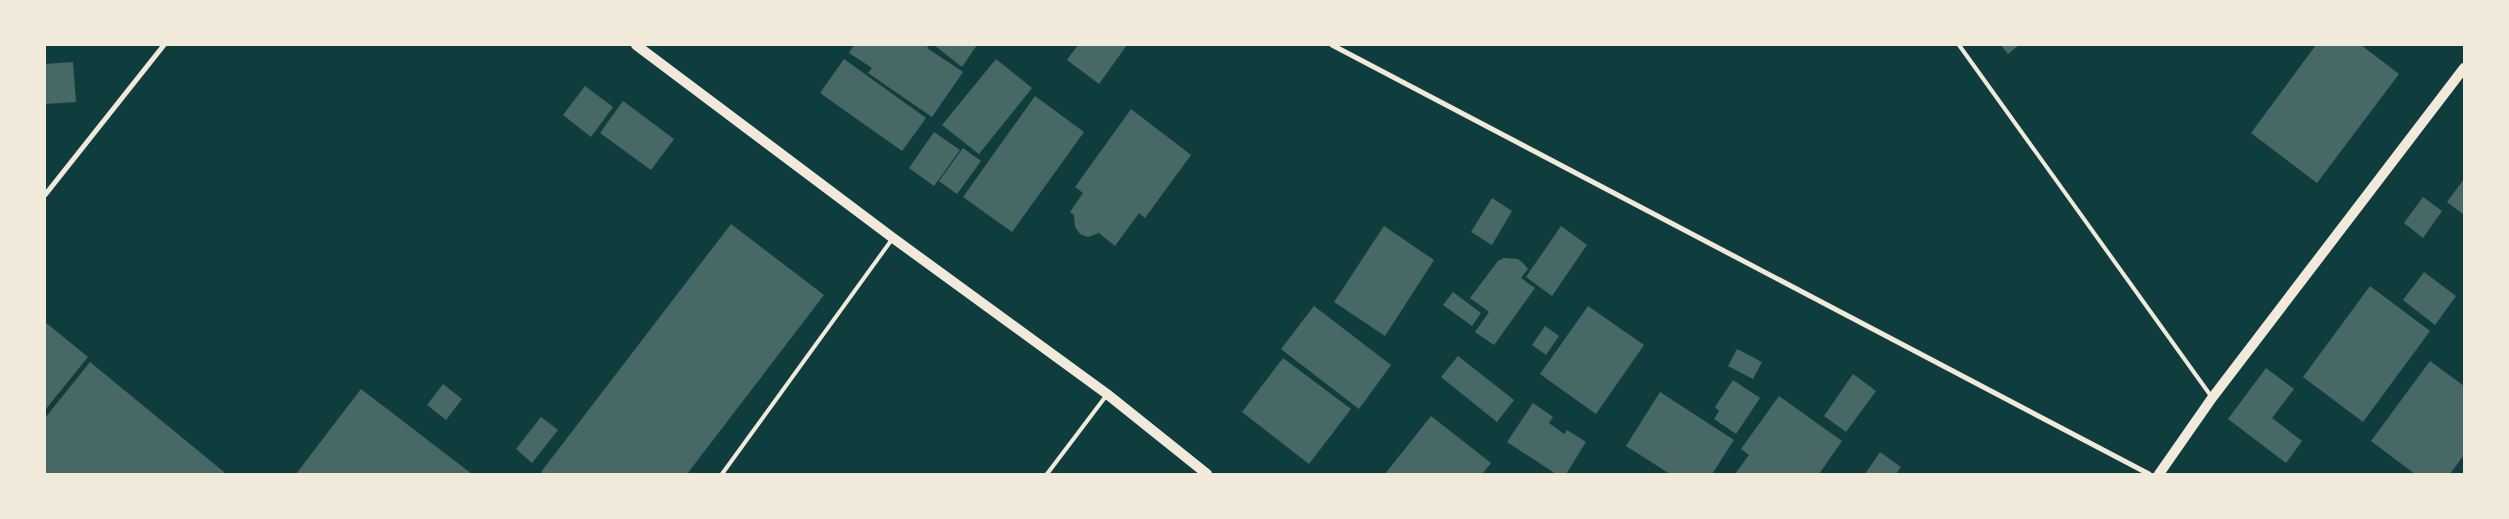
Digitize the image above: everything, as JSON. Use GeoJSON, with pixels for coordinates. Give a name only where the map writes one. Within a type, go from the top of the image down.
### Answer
{"type":"FeatureCollection","features":[{"type":"Feature","properties":{"kind":"main road"},"geometry":{"type":"LineString","coordinates":[[636,45],[892,238],[1107,394],[1207,474]]}},
{"type":"Feature","properties":{"kind":"main road"},"geometry":{"type":"LineString","coordinates":[[2159,474],[2212,398],[2464,68]]}},
{"type":"Feature","properties":{"kind":"street"},"geometry":{"type":"LineString","coordinates":[[45,195],[164,45]]}},
{"type":"Feature","properties":{"kind":"street"},"geometry":{"type":"LineString","coordinates":[[1332,45],[2149,474]]}},
{"type":"Feature","properties":{"kind":"lane"},"geometry":{"type":"LineString","coordinates":[[1959,45],[2212,398]]}},
{"type":"Feature","properties":{"kind":"lane"},"geometry":{"type":"LineString","coordinates":[[722,474],[892,238]]}},
{"type":"Feature","properties":{"kind":"lane"},"geometry":{"type":"LineString","coordinates":[[1047,474],[1107,394]]}},
{"type":"Feature","properties":{"kind":"building"},"geometry":{"type":"Polygon","coordinates":[[[854,45],[929,45],[927,48],[963,72],[932,117],[868,73],[872,68],[849,53],[854,45]]]}},
{"type":"Feature","properties":{"kind":"building"},"geometry":{"type":"Polygon","coordinates":[[[934,45],[977,45],[962,67],[934,45]]]}},
{"type":"Feature","properties":{"kind":"building"},"geometry":{"type":"Polygon","coordinates":[[[1078,45],[1127,45],[1099,84],[1067,60],[1078,45]]]}},
{"type":"Feature","properties":{"kind":"building"},"geometry":{"type":"Polygon","coordinates":[[[2001,45],[2019,45],[2008,54],[2001,45]]]}},
{"type":"Feature","properties":{"kind":"building"},"geometry":{"type":"Polygon","coordinates":[[[2316,45],[2361,45],[2399,74],[2317,183],[2251,133],[2316,45]]]}},
{"type":"Feature","properties":{"kind":"building"},"geometry":{"type":"Polygon","coordinates":[[[844,59],[926,118],[902,151],[820,93],[844,59]]]}},
{"type":"Feature","properties":{"kind":"building"},"geometry":{"type":"Polygon","coordinates":[[[996,59],[1032,88],[979,154],[942,125],[996,59]]]}},
{"type":"Feature","properties":{"kind":"building"},"geometry":{"type":"Polygon","coordinates":[[[73,62],[76,102],[45,104],[45,64],[73,62]]]}},
{"type":"Feature","properties":{"kind":"building"},"geometry":{"type":"Polygon","coordinates":[[[585,86],[613,107],[591,137],[563,115],[585,86]]]}},
{"type":"Feature","properties":{"kind":"building"},"geometry":{"type":"Polygon","coordinates":[[[1035,96],[1084,132],[1012,232],[963,197],[1035,96]]]}},
{"type":"Feature","properties":{"kind":"building"},"geometry":{"type":"Polygon","coordinates":[[[623,101],[674,139],[651,170],[600,133],[623,101]]]}},
{"type":"Feature","properties":{"kind":"building"},"geometry":{"type":"Polygon","coordinates":[[[1131,109],[1191,155],[1145,218],[1139,213],[1115,246],[1099,233],[1088,237],[1080,234],[1075,227],[1074,215],[1070,212],[1083,193],[1075,187],[1131,109]]]}},
{"type":"Feature","properties":{"kind":"building"},"geometry":{"type":"Polygon","coordinates":[[[934,132],[960,150],[934,186],[909,168],[934,132]]]}},
{"type":"Feature","properties":{"kind":"building"},"geometry":{"type":"Polygon","coordinates":[[[963,148],[981,161],[957,194],[939,181],[963,148]]]}},
{"type":"Feature","properties":{"kind":"building"},"geometry":{"type":"Polygon","coordinates":[[[2464,179],[2464,215],[2447,202],[2464,179]]]}},
{"type":"Feature","properties":{"kind":"building"},"geometry":{"type":"Polygon","coordinates":[[[2423,197],[2442,211],[2423,238],[2404,223],[2423,197]]]}},
{"type":"Feature","properties":{"kind":"building"},"geometry":{"type":"Polygon","coordinates":[[[1492,198],[1512,211],[1492,245],[1471,232],[1492,198]]]}},
{"type":"Feature","properties":{"kind":"building"},"geometry":{"type":"Polygon","coordinates":[[[731,224],[824,295],[687,474],[543,474],[541,472],[731,224]]]}},
{"type":"Feature","properties":{"kind":"building"},"geometry":{"type":"Polygon","coordinates":[[[1384,226],[1434,260],[1385,336],[1334,302],[1384,226]]]}},
{"type":"Feature","properties":{"kind":"building"},"geometry":{"type":"Polygon","coordinates":[[[1561,226],[1587,245],[1552,296],[1526,277],[1561,226]]]}},
{"type":"Feature","properties":{"kind":"building"},"geometry":{"type":"Polygon","coordinates":[[[1504,258],[1518,259],[1524,264],[1528,269],[1521,278],[1535,288],[1494,345],[1475,332],[1489,312],[1470,298],[1498,261],[1504,258]]]}},
{"type":"Feature","properties":{"kind":"building"},"geometry":{"type":"Polygon","coordinates":[[[2424,272],[2456,296],[2435,325],[2403,300],[2424,272]]]}},
{"type":"Feature","properties":{"kind":"building"},"geometry":{"type":"Polygon","coordinates":[[[2370,286],[2430,331],[2363,422],[2303,377],[2370,286]]]}},
{"type":"Feature","properties":{"kind":"building"},"geometry":{"type":"Polygon","coordinates":[[[1453,292],[1481,313],[1472,326],[1443,305],[1453,292]]]}},
{"type":"Feature","properties":{"kind":"building"},"geometry":{"type":"Polygon","coordinates":[[[1314,306],[1391,365],[1359,409],[1281,349],[1314,306]]]}},
{"type":"Feature","properties":{"kind":"building"},"geometry":{"type":"Polygon","coordinates":[[[1588,306],[1644,345],[1596,414],[1540,374],[1588,306]]]}},
{"type":"Feature","properties":{"kind":"building"},"geometry":{"type":"Polygon","coordinates":[[[45,322],[88,357],[45,410],[45,322]]]}},
{"type":"Feature","properties":{"kind":"building"},"geometry":{"type":"Polygon","coordinates":[[[1545,326],[1559,336],[1546,355],[1532,345],[1545,326]]]}},
{"type":"Feature","properties":{"kind":"building"},"geometry":{"type":"Polygon","coordinates":[[[1737,349],[1762,362],[1753,379],[1728,366],[1737,349]]]}},
{"type":"Feature","properties":{"kind":"building"},"geometry":{"type":"Polygon","coordinates":[[[1458,356],[1514,400],[1497,422],[1441,377],[1458,356]]]}},
{"type":"Feature","properties":{"kind":"building"},"geometry":{"type":"Polygon","coordinates":[[[1283,358],[1351,409],[1309,464],[1242,412],[1283,358]]]}},
{"type":"Feature","properties":{"kind":"building"},"geometry":{"type":"Polygon","coordinates":[[[2430,361],[2464,386],[2464,455],[2450,474],[2415,474],[2371,441],[2430,361]]]}},
{"type":"Feature","properties":{"kind":"building"},"geometry":{"type":"Polygon","coordinates":[[[90,362],[224,472],[223,474],[45,474],[45,418],[90,362]]]}},
{"type":"Feature","properties":{"kind":"building"},"geometry":{"type":"Polygon","coordinates":[[[2266,368],[2294,389],[2272,418],[2302,441],[2286,463],[2228,419],[2266,368]]]}},
{"type":"Feature","properties":{"kind":"building"},"geometry":{"type":"Polygon","coordinates":[[[1853,374],[1876,391],[1846,432],[1824,416],[1853,374]]]}},
{"type":"Feature","properties":{"kind":"building"},"geometry":{"type":"Polygon","coordinates":[[[1733,380],[1760,398],[1736,434],[1714,419],[1719,411],[1715,407],[1733,380]]]}},
{"type":"Feature","properties":{"kind":"building"},"geometry":{"type":"Polygon","coordinates":[[[443,384],[462,399],[446,420],[427,405],[443,384]]]}},
{"type":"Feature","properties":{"kind":"building"},"geometry":{"type":"Polygon","coordinates":[[[361,389],[472,474],[296,474],[361,389]]]}},
{"type":"Feature","properties":{"kind":"building"},"geometry":{"type":"Polygon","coordinates":[[[1660,392],[1734,440],[1712,474],[1670,474],[1626,446],[1660,392]]]}},
{"type":"Feature","properties":{"kind":"building"},"geometry":{"type":"Polygon","coordinates":[[[1779,396],[1842,441],[1819,474],[1735,474],[1749,455],[1741,449],[1779,396]]]}},
{"type":"Feature","properties":{"kind":"building"},"geometry":{"type":"Polygon","coordinates":[[[1533,403],[1553,417],[1549,423],[1564,434],[1567,430],[1586,442],[1566,474],[1556,474],[1507,442],[1533,403]]]}},
{"type":"Feature","properties":{"kind":"building"},"geometry":{"type":"Polygon","coordinates":[[[1431,416],[1491,463],[1482,474],[1385,474],[1431,416]]]}},
{"type":"Feature","properties":{"kind":"building"},"geometry":{"type":"Polygon","coordinates":[[[541,417],[558,430],[532,463],[516,449],[541,417]]]}},
{"type":"Feature","properties":{"kind":"building"},"geometry":{"type":"Polygon","coordinates":[[[1880,452],[1901,467],[1896,474],[1865,474],[1880,452]]]}}]}
